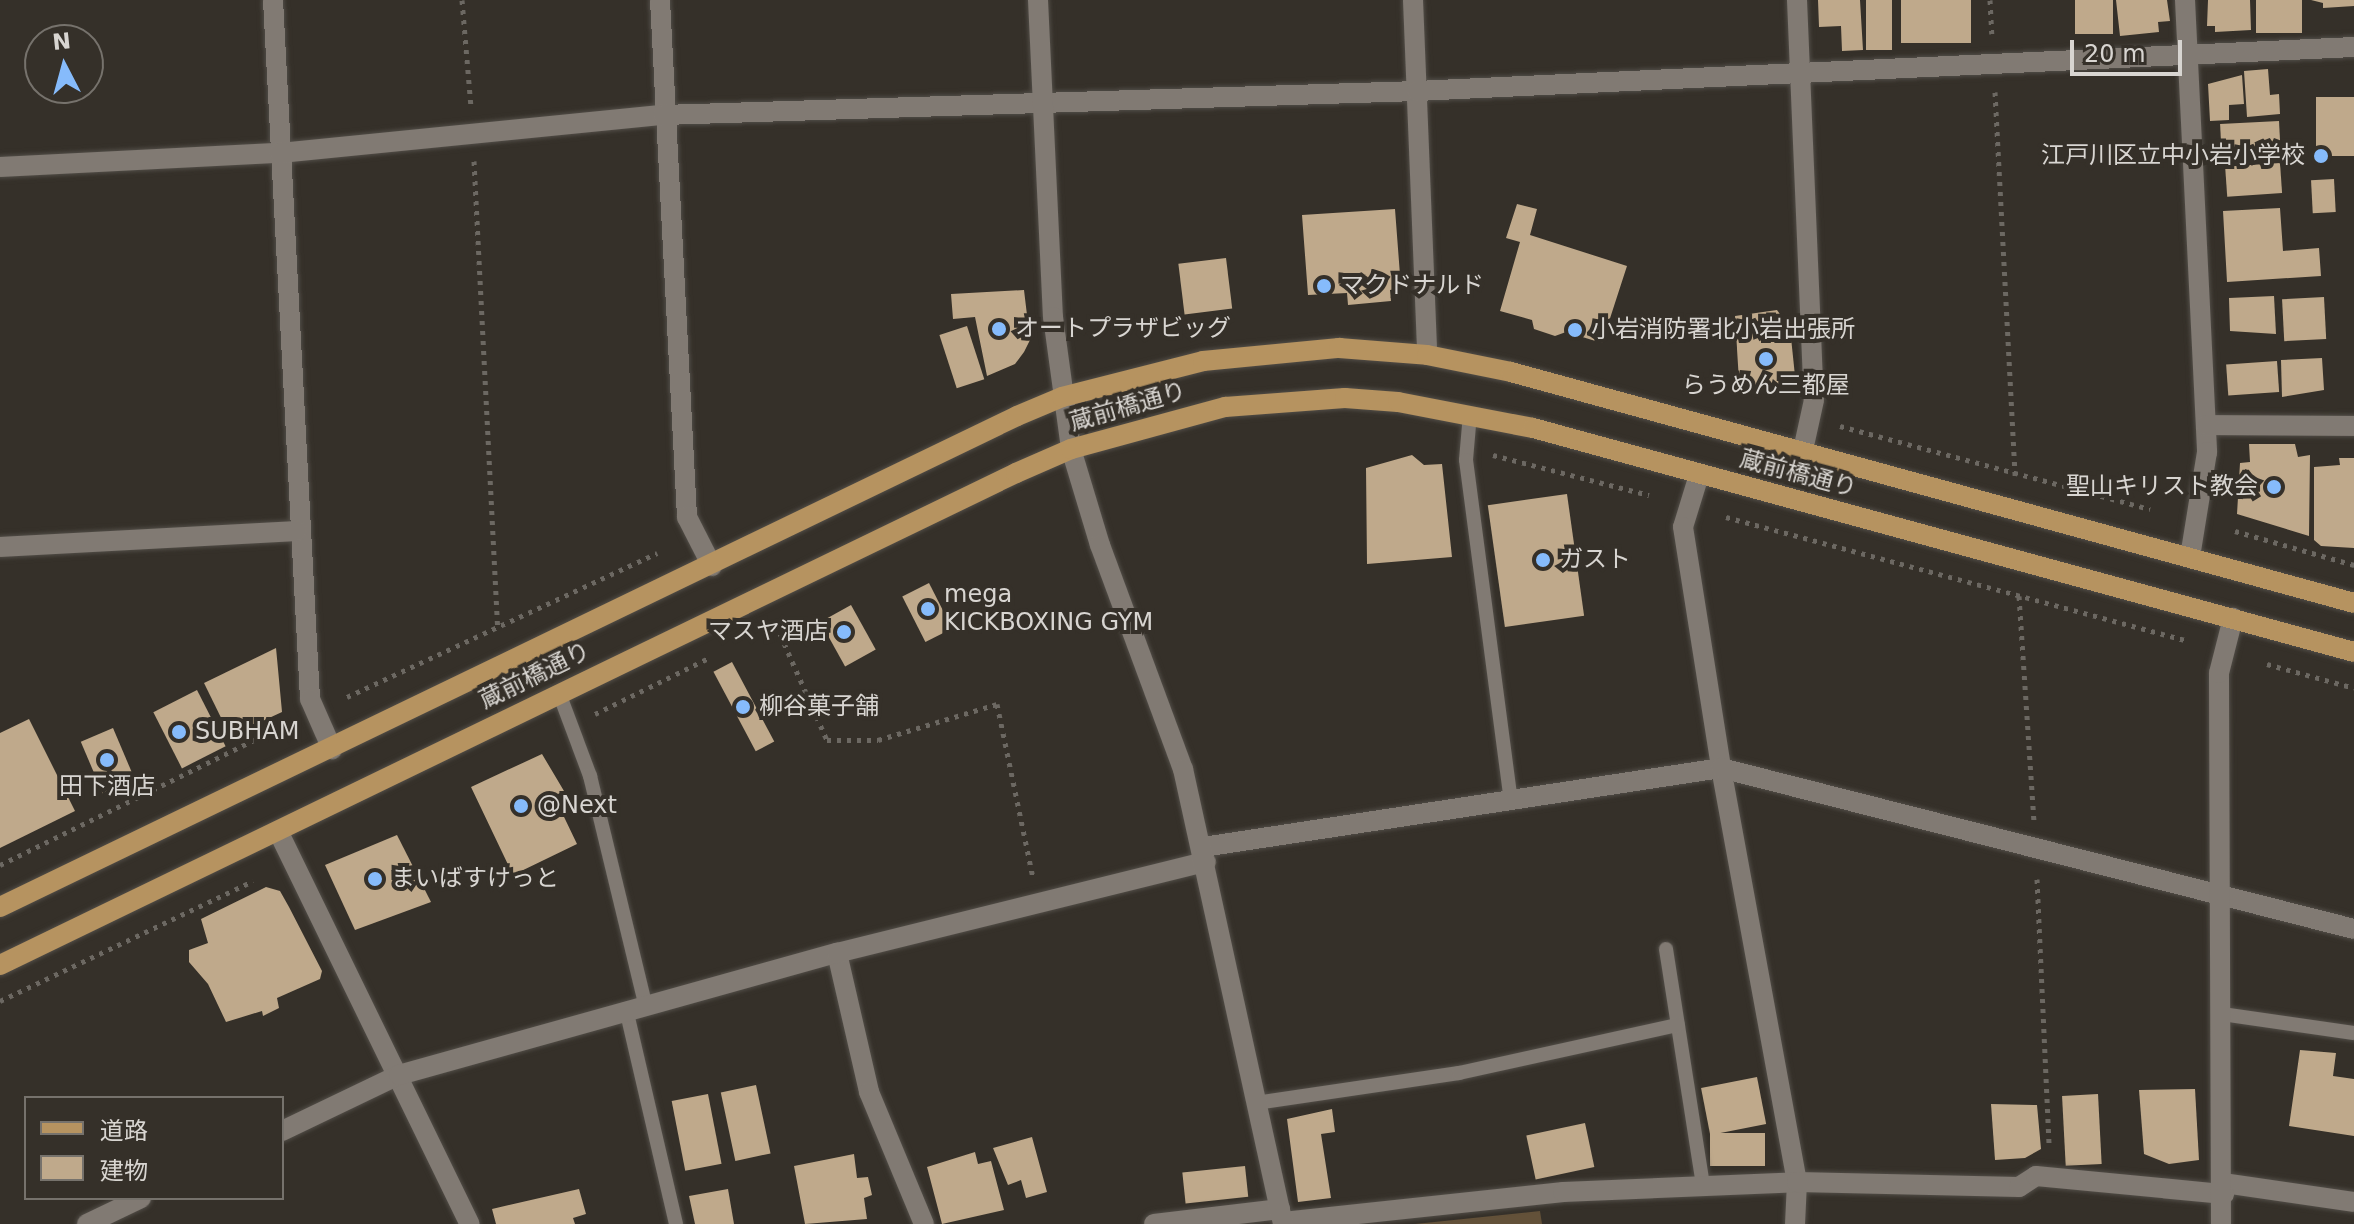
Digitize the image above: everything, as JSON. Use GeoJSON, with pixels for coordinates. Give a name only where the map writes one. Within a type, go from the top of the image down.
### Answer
{"type":"FeatureCollection","features":[{"type":"Feature","properties":{"kind":"main road","name":"蔵前橋通り"},"geometry":{"type":"LineString","coordinates":[[0,907],[1062,397],[1203,361],[1339,348],[1427,355],[1511,372],[2354,603]]}},
{"type":"Feature","properties":{"kind":"main road","name":"蔵前橋通り"},"geometry":{"type":"LineString","coordinates":[[0,965],[559,693],[1071,449],[1171,419],[1296,399],[1398,402],[1470,414],[2354,652]]}},
{"type":"Feature","properties":{"kind":"street"},"geometry":{"type":"LineString","coordinates":[[273,0],[297,531],[310,699],[332,749]]}},
{"type":"Feature","properties":{"kind":"street"},"geometry":{"type":"LineString","coordinates":[[660,0],[663,115],[687,517],[712,566]]}},
{"type":"Feature","properties":{"kind":"street"},"geometry":{"type":"LineString","coordinates":[[1038,0],[1062,397],[1071,449],[1100,545],[1183,769],[1205,855],[1282,1218]]}},
{"type":"Feature","properties":{"kind":"street"},"geometry":{"type":"LineString","coordinates":[[1413,0],[1427,355]]}},
{"type":"Feature","properties":{"kind":"street"},"geometry":{"type":"LineString","coordinates":[[1797,0],[1814,400],[1803,450]]}},
{"type":"Feature","properties":{"kind":"street"},"geometry":{"type":"LineString","coordinates":[[2185,0],[2206,425],[2202,502],[2190,557]]}},
{"type":"Feature","properties":{"kind":"street"},"geometry":{"type":"LineString","coordinates":[[0,167],[280,153],[663,115],[1043,99],[1417,91],[2354,47]]}},
{"type":"Feature","properties":{"kind":"street"},"geometry":{"type":"LineString","coordinates":[[2206,425],[2354,426]]}},
{"type":"Feature","properties":{"kind":"street"},"geometry":{"type":"LineString","coordinates":[[1699,475],[1683,527],[1721,768],[1797,1182],[1795,1224]]}},
{"type":"Feature","properties":{"kind":"street"},"geometry":{"type":"LineString","coordinates":[[0,547],[297,531]]}},
{"type":"Feature","properties":{"kind":"street"},"geometry":{"type":"LineString","coordinates":[[2221,1224],[2224,1188],[2219,673],[2233,618]]}},
{"type":"Feature","properties":{"kind":"street"},"geometry":{"type":"LineString","coordinates":[[284,1130],[399,1075],[635,1007],[1038,903],[1205,855],[1721,768],[2354,929]]}},
{"type":"Feature","properties":{"kind":"street"},"geometry":{"type":"LineString","coordinates":[[278,831],[470,1224]]}},
{"type":"Feature","properties":{"kind":"street"},"geometry":{"type":"LineString","coordinates":[[837,953],[869,1092],[924,1224]]}},
{"type":"Feature","properties":{"kind":"street"},"geometry":{"type":"LineString","coordinates":[[1154,1224],[1282,1218],[1563,1192],[1703,1185],[1797,1182],[2019,1187],[2036,1176],[2224,1188],[2354,1202]]}},
{"type":"Feature","properties":{"kind":"street"},"geometry":{"type":"LineString","coordinates":[[87,1224],[137,1200]]}},
{"type":"Feature","properties":{"kind":"lane"},"geometry":{"type":"LineString","coordinates":[[1470,414],[1466,460],[1511,802]]}},
{"type":"Feature","properties":{"kind":"lane"},"geometry":{"type":"LineString","coordinates":[[559,693],[590,776],[676,1224]]}},
{"type":"Feature","properties":{"kind":"lane"},"geometry":{"type":"LineString","coordinates":[[1666,949],[1703,1185]]}},
{"type":"Feature","properties":{"kind":"lane"},"geometry":{"type":"LineString","coordinates":[[2222,1014],[2354,1033]]}},
{"type":"Feature","properties":{"kind":"lane"},"geometry":{"type":"LineString","coordinates":[[1256,1103],[1459,1073],[1678,1025]]}},
{"type":"Feature","properties":{"kind":"path"},"geometry":{"type":"LineString","coordinates":[[462,0],[473,134],[498,627]]}},
{"type":"Feature","properties":{"kind":"path"},"geometry":{"type":"LineString","coordinates":[[1990,0],[2015,475]]}},
{"type":"Feature","properties":{"kind":"path"},"geometry":{"type":"LineString","coordinates":[[1840,426],[2150,509]]}},
{"type":"Feature","properties":{"kind":"path"},"geometry":{"type":"LineString","coordinates":[[1493,455],[1649,495]]}},
{"type":"Feature","properties":{"kind":"path"},"geometry":{"type":"LineString","coordinates":[[1726,517],[2188,641]]}},
{"type":"Feature","properties":{"kind":"path"},"geometry":{"type":"LineString","coordinates":[[2235,531],[2354,565]]}},
{"type":"Feature","properties":{"kind":"path"},"geometry":{"type":"LineString","coordinates":[[347,697],[657,553]]}},
{"type":"Feature","properties":{"kind":"path"},"geometry":{"type":"LineString","coordinates":[[2019,596],[2036,846],[2051,1177]]}},
{"type":"Feature","properties":{"kind":"path"},"geometry":{"type":"LineString","coordinates":[[776,625],[827,740],[878,740],[997,704],[1038,903]]}},
{"type":"Feature","properties":{"kind":"path"},"geometry":{"type":"LineString","coordinates":[[2267,664],[2354,688]]}},
{"type":"Feature","properties":{"kind":"path"},"geometry":{"type":"LineString","coordinates":[[0,865],[287,724]]}},
{"type":"Feature","properties":{"kind":"path"},"geometry":{"type":"LineString","coordinates":[[0,1001],[253,881]]}},
{"type":"Feature","properties":{"kind":"shaded area"},"geometry":{"type":"Polygon","coordinates":[[[1540,1211],[1542,1224],[1415,1224],[1540,1211]]]}},
{"type":"Feature","properties":{"kind":"building"},"geometry":{"type":"Polygon","coordinates":[[[1818,0],[1860,0],[1863,50],[1842,51],[1841,26],[1819,27],[1818,0]]]}},
{"type":"Feature","properties":{"kind":"building"},"geometry":{"type":"Polygon","coordinates":[[[1866,0],[1892,0],[1892,50],[1866,50],[1866,0]]]}},
{"type":"Feature","properties":{"kind":"building"},"geometry":{"type":"Polygon","coordinates":[[[1901,0],[1971,0],[1971,43],[1901,43],[1901,0]]]}},
{"type":"Feature","properties":{"kind":"building"},"geometry":{"type":"Polygon","coordinates":[[[2075,0],[2113,0],[2113,34],[2075,34],[2075,0]]]}},
{"type":"Feature","properties":{"kind":"building"},"geometry":{"type":"Polygon","coordinates":[[[2116,0],[2167,0],[2170,21],[2158,22],[2159,32],[2120,36],[2116,0]]]}},
{"type":"Feature","properties":{"kind":"building"},"geometry":{"type":"Polygon","coordinates":[[[2208,0],[2250,0],[2251,30],[2215,32],[2215,26],[2207,26],[2208,0]]]}},
{"type":"Feature","properties":{"kind":"building"},"geometry":{"type":"Polygon","coordinates":[[[2256,0],[2302,0],[2302,33],[2256,33],[2256,0]]]}},
{"type":"Feature","properties":{"kind":"building"},"geometry":{"type":"Polygon","coordinates":[[[2311,0],[2354,0],[2354,6],[2323,8],[2323,3],[2311,0]]]}},
{"type":"Feature","properties":{"kind":"building"},"geometry":{"type":"Polygon","coordinates":[[[2268,69],[2270,95],[2279,94],[2280,114],[2247,117],[2244,71],[2268,69]]]}},
{"type":"Feature","properties":{"kind":"building"},"geometry":{"type":"Polygon","coordinates":[[[2242,75],[2244,104],[2229,105],[2229,120],[2210,121],[2208,84],[2242,75]]]}},
{"type":"Feature","properties":{"kind":"building"},"geometry":{"type":"Polygon","coordinates":[[[2316,97],[2354,97],[2354,156],[2316,156],[2316,97]]]}},
{"type":"Feature","properties":{"kind":"building"},"geometry":{"type":"Polygon","coordinates":[[[2279,121],[2281,156],[2222,159],[2220,124],[2279,121]]]}},
{"type":"Feature","properties":{"kind":"building"},"geometry":{"type":"Polygon","coordinates":[[[2280,163],[2282,193],[2227,197],[2225,167],[2280,163]]]}},
{"type":"Feature","properties":{"kind":"building"},"geometry":{"type":"Polygon","coordinates":[[[2334,179],[2336,212],[2313,213],[2311,180],[2334,179]]]}},
{"type":"Feature","properties":{"kind":"building"},"geometry":{"type":"Polygon","coordinates":[[[1517,204],[1537,209],[1530,235],[1627,266],[1602,343],[1566,332],[1555,336],[1534,329],[1532,320],[1500,311],[1520,242],[1506,238],[1517,204]]]}},
{"type":"Feature","properties":{"kind":"building"},"geometry":{"type":"Polygon","coordinates":[[[2280,208],[2283,251],[2319,248],[2321,276],[2227,282],[2223,211],[2280,208]]]}},
{"type":"Feature","properties":{"kind":"building"},"geometry":{"type":"Polygon","coordinates":[[[1395,209],[1401,288],[1390,290],[1391,301],[1348,305],[1347,293],[1308,295],[1302,215],[1395,209]]]}},
{"type":"Feature","properties":{"kind":"building"},"geometry":{"type":"Polygon","coordinates":[[[1226,258],[1232,309],[1185,314],[1178,264],[1226,258]]]}},
{"type":"Feature","properties":{"kind":"building"},"geometry":{"type":"Polygon","coordinates":[[[1024,290],[1030,340],[1015,364],[987,376],[975,317],[953,319],[951,294],[1024,290]]]}},
{"type":"Feature","properties":{"kind":"building"},"geometry":{"type":"Polygon","coordinates":[[[2274,296],[2276,334],[2230,331],[2229,298],[2274,296]]]}},
{"type":"Feature","properties":{"kind":"building"},"geometry":{"type":"Polygon","coordinates":[[[2324,297],[2326,339],[2284,341],[2282,299],[2324,297]]]}},
{"type":"Feature","properties":{"kind":"building"},"geometry":{"type":"Polygon","coordinates":[[[1777,310],[1790,328],[1795,376],[1778,388],[1754,391],[1739,381],[1735,316],[1777,310]]]}},
{"type":"Feature","properties":{"kind":"building"},"geometry":{"type":"Polygon","coordinates":[[[967,326],[984,379],[957,388],[939,335],[967,326]]]}},
{"type":"Feature","properties":{"kind":"building"},"geometry":{"type":"Polygon","coordinates":[[[2322,358],[2324,390],[2282,397],[2281,360],[2322,358]]]}},
{"type":"Feature","properties":{"kind":"building"},"geometry":{"type":"Polygon","coordinates":[[[2277,361],[2279,392],[2228,395],[2226,365],[2277,361]]]}},
{"type":"Feature","properties":{"kind":"building"},"geometry":{"type":"Polygon","coordinates":[[[2249,444],[2295,444],[2298,457],[2310,455],[2309,536],[2237,514],[2240,463],[2250,462],[2249,444]]]}},
{"type":"Feature","properties":{"kind":"building"},"geometry":{"type":"Polygon","coordinates":[[[1412,455],[1424,465],[1442,464],[1452,557],[1367,564],[1366,468],[1412,455]]]}},
{"type":"Feature","properties":{"kind":"building"},"geometry":{"type":"Polygon","coordinates":[[[2339,458],[2354,458],[2354,548],[2321,546],[2314,540],[2314,467],[2340,465],[2339,458]]]}},
{"type":"Feature","properties":{"kind":"building"},"geometry":{"type":"Polygon","coordinates":[[[1567,494],[1584,616],[1505,627],[1488,505],[1567,494]]]}},
{"type":"Feature","properties":{"kind":"building"},"geometry":{"type":"Polygon","coordinates":[[[929,583],[952,628],[925,642],[902,597],[929,583]]]}},
{"type":"Feature","properties":{"kind":"building"},"geometry":{"type":"Polygon","coordinates":[[[851,605],[876,650],[845,667],[820,622],[851,605]]]}},
{"type":"Feature","properties":{"kind":"building"},"geometry":{"type":"Polygon","coordinates":[[[276,648],[282,712],[230,736],[204,683],[276,648]]]}},
{"type":"Feature","properties":{"kind":"building"},"geometry":{"type":"Polygon","coordinates":[[[732,662],[774,741],[756,751],[713,672],[732,662]]]}},
{"type":"Feature","properties":{"kind":"building"},"geometry":{"type":"Polygon","coordinates":[[[197,690],[226,746],[182,768],[153,712],[197,690]]]}},
{"type":"Feature","properties":{"kind":"building"},"geometry":{"type":"Polygon","coordinates":[[[29,719],[75,811],[0,848],[0,733],[29,719]]]}},
{"type":"Feature","properties":{"kind":"building"},"geometry":{"type":"Polygon","coordinates":[[[113,728],[135,780],[103,793],[81,742],[113,728]]]}},
{"type":"Feature","properties":{"kind":"building"},"geometry":{"type":"Polygon","coordinates":[[[542,754],[564,791],[554,796],[577,844],[513,875],[471,787],[542,754]]]}},
{"type":"Feature","properties":{"kind":"building"},"geometry":{"type":"Polygon","coordinates":[[[397,835],[431,902],[355,930],[325,865],[397,835]]]}},
{"type":"Feature","properties":{"kind":"building"},"geometry":{"type":"Polygon","coordinates":[[[266,887],[280,891],[322,971],[320,979],[277,998],[279,1008],[263,1016],[262,1011],[226,1022],[208,984],[189,962],[189,950],[208,943],[201,919],[266,887]]]}},
{"type":"Feature","properties":{"kind":"building"},"geometry":{"type":"Polygon","coordinates":[[[2300,1050],[2336,1053],[2333,1076],[2354,1079],[2354,1136],[2289,1126],[2300,1050]]]}},
{"type":"Feature","properties":{"kind":"building"},"geometry":{"type":"Polygon","coordinates":[[[1757,1077],[1766,1124],[1710,1135],[1701,1088],[1757,1077]]]}},
{"type":"Feature","properties":{"kind":"building"},"geometry":{"type":"Polygon","coordinates":[[[756,1085],[771,1153],[735,1161],[721,1092],[756,1085]]]}},
{"type":"Feature","properties":{"kind":"building"},"geometry":{"type":"Polygon","coordinates":[[[2195,1089],[2199,1160],[2169,1164],[2144,1154],[2139,1090],[2195,1089]]]}},
{"type":"Feature","properties":{"kind":"building"},"geometry":{"type":"Polygon","coordinates":[[[708,1094],[722,1164],[685,1171],[672,1101],[708,1094]]]}},
{"type":"Feature","properties":{"kind":"building"},"geometry":{"type":"Polygon","coordinates":[[[2098,1094],[2102,1164],[2066,1166],[2062,1096],[2098,1094]]]}},
{"type":"Feature","properties":{"kind":"building"},"geometry":{"type":"Polygon","coordinates":[[[1991,1104],[2037,1105],[2041,1149],[2025,1158],[1995,1160],[1991,1104]]]}},
{"type":"Feature","properties":{"kind":"building"},"geometry":{"type":"Polygon","coordinates":[[[1332,1109],[1335,1132],[1321,1134],[1331,1198],[1298,1202],[1287,1119],[1332,1109]]]}},
{"type":"Feature","properties":{"kind":"building"},"geometry":{"type":"Polygon","coordinates":[[[1585,1123],[1594,1167],[1536,1179],[1526,1135],[1585,1123]]]}},
{"type":"Feature","properties":{"kind":"building"},"geometry":{"type":"Polygon","coordinates":[[[1710,1133],[1765,1133],[1765,1166],[1710,1166],[1710,1133]]]}},
{"type":"Feature","properties":{"kind":"building"},"geometry":{"type":"Polygon","coordinates":[[[1032,1137],[1047,1192],[1026,1198],[1021,1180],[1008,1185],[993,1148],[1032,1137]]]}},
{"type":"Feature","properties":{"kind":"building"},"geometry":{"type":"Polygon","coordinates":[[[975,1152],[978,1164],[991,1161],[1004,1210],[942,1224],[927,1167],[975,1152]]]}},
{"type":"Feature","properties":{"kind":"building"},"geometry":{"type":"Polygon","coordinates":[[[854,1154],[857,1178],[868,1177],[872,1195],[864,1198],[867,1219],[805,1224],[794,1166],[854,1154]]]}},
{"type":"Feature","properties":{"kind":"building"},"geometry":{"type":"Polygon","coordinates":[[[1245,1166],[1248,1197],[1186,1203],[1182,1173],[1245,1166]]]}},
{"type":"Feature","properties":{"kind":"building"},"geometry":{"type":"Polygon","coordinates":[[[579,1189],[586,1214],[573,1218],[575,1224],[496,1224],[492,1209],[579,1189]]]}},
{"type":"Feature","properties":{"kind":"building"},"geometry":{"type":"Polygon","coordinates":[[[728,1189],[734,1224],[695,1224],[689,1196],[728,1189]]]}},
{"type":"Feature","properties":{"kind":"place","name":"江戸川区立中小岩小学校"},"geometry":{"type":"Point","coordinates":[2321,156]}},
{"type":"Feature","properties":{"kind":"place","name":"マクドナルド"},"geometry":{"type":"Point","coordinates":[1324,286]}},
{"type":"Feature","properties":{"kind":"place","name":"オートプラザビッグ"},"geometry":{"type":"Point","coordinates":[999,329]}},
{"type":"Feature","properties":{"kind":"place","name":"小岩消防署北小岩出張所"},"geometry":{"type":"Point","coordinates":[1575,330]}},
{"type":"Feature","properties":{"kind":"place","name":"らうめん三都屋"},"geometry":{"type":"Point","coordinates":[1766,359]}},
{"type":"Feature","properties":{"kind":"place","name":"聖山キリスト教会"},"geometry":{"type":"Point","coordinates":[2274,487]}},
{"type":"Feature","properties":{"kind":"place","name":"ガスト"},"geometry":{"type":"Point","coordinates":[1543,560]}},
{"type":"Feature","properties":{"kind":"place","name":"mega KICKBOXING GYM"},"geometry":{"type":"Point","coordinates":[928,609]}},
{"type":"Feature","properties":{"kind":"place","name":"マスヤ酒店"},"geometry":{"type":"Point","coordinates":[844,632]}},
{"type":"Feature","properties":{"kind":"place","name":"柳谷菓子舗"},"geometry":{"type":"Point","coordinates":[743,707]}},
{"type":"Feature","properties":{"kind":"place","name":"SUBHAM"},"geometry":{"type":"Point","coordinates":[179,732]}},
{"type":"Feature","properties":{"kind":"place","name":"田下酒店"},"geometry":{"type":"Point","coordinates":[107,760]}},
{"type":"Feature","properties":{"kind":"place","name":"@Next"},"geometry":{"type":"Point","coordinates":[521,806]}},
{"type":"Feature","properties":{"kind":"place","name":"まいばすけっと"},"geometry":{"type":"Point","coordinates":[375,879]}}]}
